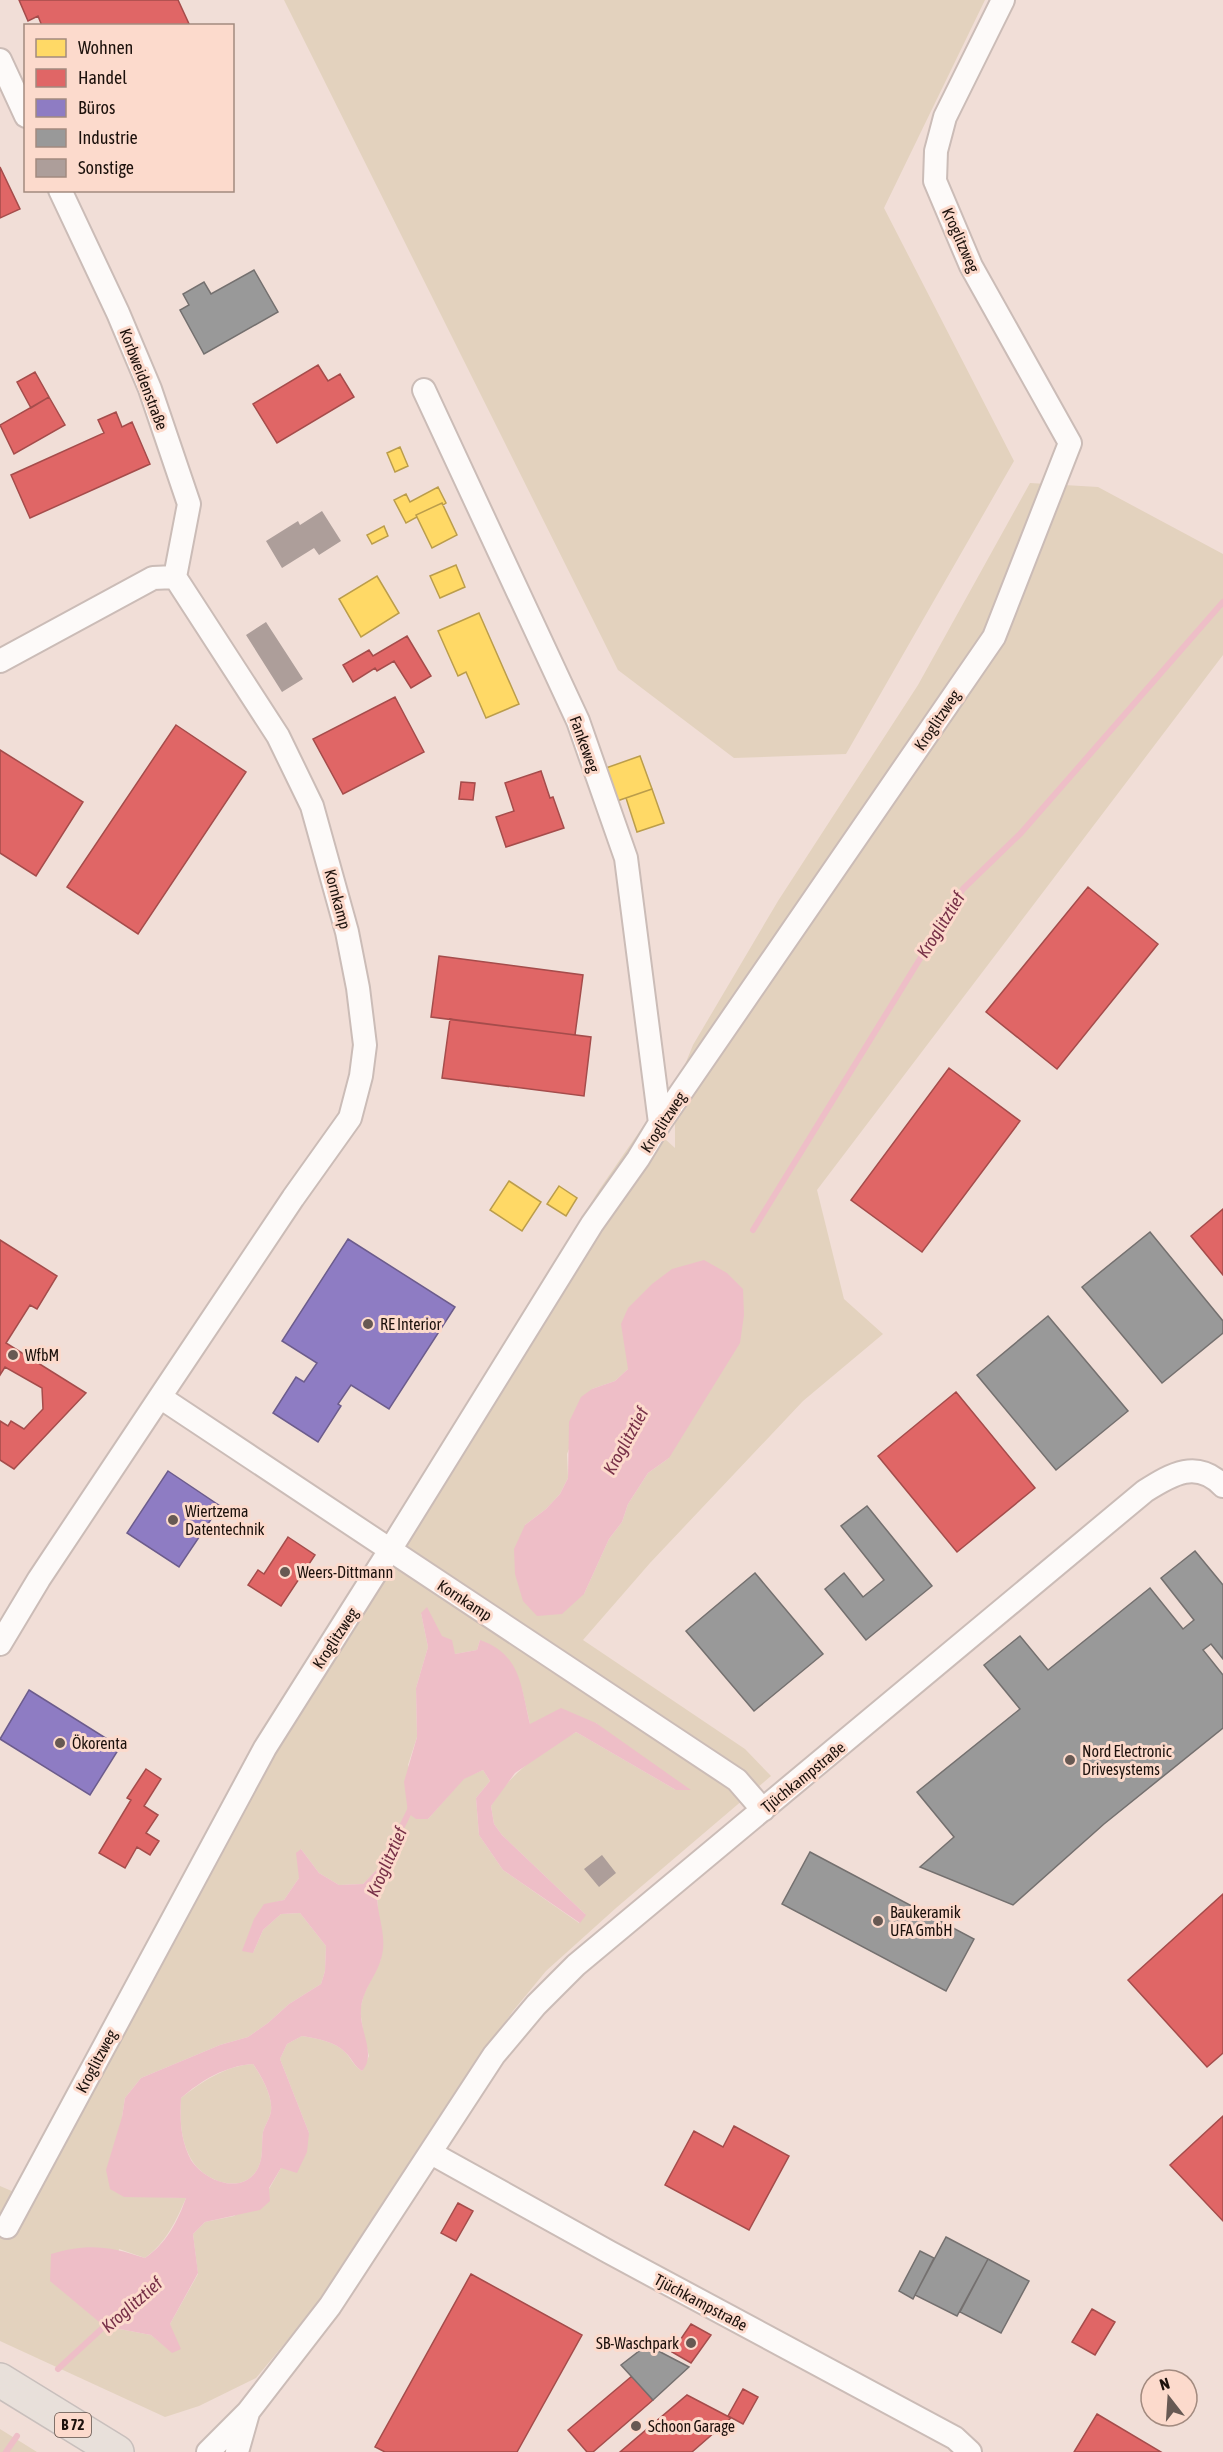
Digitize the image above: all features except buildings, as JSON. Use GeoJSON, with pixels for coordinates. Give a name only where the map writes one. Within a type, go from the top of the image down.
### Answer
{"type":"FeatureCollection","features":[{"type":"Feature","properties":{"kind":"main road","name":"B 72"},"geometry":{"type":"LineString","coordinates":[[0,2380],[117,2452]]}},
{"type":"Feature","properties":{"kind":"street","name":"Kroglitzweg"},"geometry":{"type":"LineString","coordinates":[[6,2227],[265,1748],[592,1224],[994,637],[1070,443],[971,266],[935,181],[936,151],[945,117],[1003,0]]}},
{"type":"Feature","properties":{"kind":"street"},"geometry":{"type":"LineString","coordinates":[[0,60],[24,112]]}},
{"type":"Feature","properties":{"kind":"street","name":"Korbweidenstraße"},"geometry":{"type":"LineString","coordinates":[[61,192],[118,312],[150,389],[189,504],[175,577]]}},
{"type":"Feature","properties":{"kind":"street","name":"Fankeweg"},"geometry":{"type":"LineString","coordinates":[[424,390],[578,721],[626,858],[660,1123]]}},
{"type":"Feature","properties":{"kind":"street"},"geometry":{"type":"LineString","coordinates":[[0,660],[153,578],[175,577]]}},
{"type":"Feature","properties":{"kind":"street","name":"Kornkamp"},"geometry":{"type":"LineString","coordinates":[[0,1644],[39,1580],[160,1397],[293,1198],[350,1118],[362,1076],[365,1045],[358,988],[347,932],[312,806],[278,736],[175,577]]}},
{"type":"Feature","properties":{"kind":"street","name":"Kornkamp"},"geometry":{"type":"LineString","coordinates":[[160,1397],[737,1780],[763,1810]]}},
{"type":"Feature","properties":{"kind":"street","name":"Tjüchkampstraße"},"geometry":{"type":"LineString","coordinates":[[208,2452],[248,2412],[330,2306],[494,2055],[536,2005],[603,1940],[763,1810],[1145,1491],[1167,1477],[1187,1471],[1204,1473],[1223,1486]]}},
{"type":"Feature","properties":{"kind":"street","name":"Tjüchkampstraße"},"geometry":{"type":"LineString","coordinates":[[431,2154],[955,2438],[970,2452]]}},
{"type":"Feature","properties":{"kind":"street","name":"Tjüchkampstraße"},"geometry":{"type":"LineString","coordinates":[[237,2452],[248,2412]]}},
{"type":"Feature","properties":{"kind":"shaded area"},"geometry":{"type":"Polygon","coordinates":[[[284,0],[985,0],[884,208],[1014,461],[846,754],[734,758],[618,670],[284,0]]]}},
{"type":"Feature","properties":{"kind":"shaded area"},"geometry":{"type":"Polygon","coordinates":[[[1030,483],[1098,487],[1223,554],[1223,655],[817,1190],[844,1299],[883,1334],[803,1401],[650,1563],[583,1640],[745,1749],[771,1776],[546,1971],[513,2011],[481,2056],[335,2283],[256,2378],[199,2406],[165,2417],[0,2341],[0,2186],[14,2192],[272,1714],[398,1516],[599,1190],[646,1122],[675,1148],[675,1089],[693,1045],[778,901],[918,685],[1030,483]],[[628,1369],[615,1381],[592,1389],[567,1454],[568,1478],[560,1494],[546,1509],[525,1525],[584,1594],[609,1539],[622,1522],[628,1504],[648,1473],[669,1458],[628,1369]],[[421,1613],[428,1647],[416,1688],[417,1737],[408,1765],[428,1819],[464,1778],[483,1770],[490,1781],[476,1798],[479,1835],[503,1870],[579,1923],[585,1914],[502,1835],[494,1824],[491,1806],[499,1793],[528,1763],[576,1732],[676,1790],[596,1723],[530,1724],[522,1689],[480,1640],[477,1650],[455,1654],[421,1613]],[[301,1849],[299,1878],[284,1900],[264,1905],[253,1953],[263,1930],[281,1914],[300,1913],[326,1946],[325,1971],[321,1984],[289,2004],[248,2037],[220,2045],[141,2078],[125,2098],[122,2117],[161,2197],[186,2198],[165,2238],[145,2258],[119,2249],[104,2326],[151,2335],[172,2352],[170,2324],[198,2274],[193,2234],[205,2222],[234,2216],[269,2189],[281,2168],[309,2133],[280,2059],[287,2044],[302,2036],[326,2041],[342,2049],[362,2071],[369,2056],[360,2010],[364,1994],[381,1959],[377,1895],[383,1864],[363,1884],[339,1885],[319,1873],[301,1849]]]}},
{"type":"Feature","properties":{"kind":"shaded area"},"geometry":{"type":"Polygon","coordinates":[[[253,2064],[266,2086],[271,2105],[263,2132],[261,2159],[252,2177],[234,2184],[224,2183],[205,2174],[191,2159],[181,2129],[181,2098],[215,2075],[243,2065],[253,2064]]]}},
{"type":"Feature","properties":{"kind":"shaded area"},"geometry":{"type":"Polygon","coordinates":[[[0,2429],[37,2452],[0,2452],[0,2429]]]}},
{"type":"Feature","properties":{"kind":"water"},"geometry":{"type":"Polygon","coordinates":[[[704,1260],[727,1273],[743,1289],[744,1315],[740,1343],[669,1458],[648,1473],[628,1504],[622,1522],[609,1539],[584,1594],[562,1614],[537,1616],[523,1601],[515,1574],[514,1549],[525,1525],[546,1509],[560,1494],[568,1478],[569,1422],[581,1397],[592,1389],[615,1381],[628,1369],[621,1324],[628,1308],[652,1284],[672,1269],[704,1260]]]}},
{"type":"Feature","properties":{"kind":"water"},"geometry":{"type":"Polygon","coordinates":[[[427,1607],[442,1636],[452,1640],[455,1654],[477,1650],[480,1640],[494,1646],[504,1654],[517,1673],[530,1724],[561,1708],[596,1723],[691,1790],[676,1790],[576,1732],[515,1773],[491,1806],[494,1824],[502,1835],[586,1915],[580,1923],[503,1870],[479,1835],[476,1798],[490,1781],[483,1770],[464,1779],[428,1819],[416,1819],[408,1813],[404,1782],[417,1737],[416,1688],[428,1647],[421,1613],[427,1607]]]}},
{"type":"Feature","properties":{"kind":"water"},"geometry":{"type":"Polygon","coordinates":[[[301,1849],[319,1873],[339,1885],[363,1884],[383,1863],[377,1895],[383,1934],[383,1951],[379,1966],[364,1996],[361,2010],[368,2058],[362,2071],[342,2049],[331,2043],[302,2036],[287,2044],[280,2059],[309,2133],[307,2152],[297,2173],[281,2168],[269,2188],[270,2201],[260,2210],[205,2222],[193,2234],[198,2273],[170,2324],[181,2349],[172,2353],[151,2335],[104,2326],[50,2281],[51,2254],[76,2248],[98,2247],[145,2258],[159,2246],[179,2215],[186,2198],[124,2197],[110,2189],[106,2170],[122,2117],[125,2098],[141,2078],[220,2045],[248,2037],[289,2004],[321,1984],[325,1971],[326,1946],[300,1913],[281,1914],[263,1930],[253,1953],[242,1951],[254,1919],[264,1904],[284,1900],[299,1878],[296,1853],[301,1849]],[[253,2064],[223,2071],[197,2085],[181,2098],[181,2129],[191,2160],[205,2174],[224,2183],[244,2182],[252,2177],[260,2164],[263,2132],[271,2105],[266,2086],[253,2064]]]}},
{"type":"Feature","properties":{"kind":"waterway","name":"Kroglitztief"},"geometry":{"type":"LineString","coordinates":[[753,1230],[963,889],[1021,833],[1223,602]]}},
{"type":"Feature","properties":{"kind":"waterway","name":"Kroglitztief"},"geometry":{"type":"LineString","coordinates":[[381,1869],[411,1808]]}},
{"type":"Feature","properties":{"kind":"waterway","name":"Kroglitztief"},"geometry":{"type":"LineString","coordinates":[[58,2369],[109,2322]]}},
{"type":"Feature","properties":{"kind":"waterway","name":"Kroglitztief"},"geometry":{"type":"LineString","coordinates":[[6,2452],[17,2436]]}},
{"type":"Feature","properties":{"kind":"place","name":"RE Interior"},"geometry":{"type":"Point","coordinates":[368,1324]}},
{"type":"Feature","properties":{"kind":"place","name":"WfbM"},"geometry":{"type":"Point","coordinates":[13,1355]}},
{"type":"Feature","properties":{"kind":"place","name":"Wiertzema Datentechnik"},"geometry":{"type":"Point","coordinates":[173,1520]}},
{"type":"Feature","properties":{"kind":"place","name":"Weers-Dittmann"},"geometry":{"type":"Point","coordinates":[285,1572]}},
{"type":"Feature","properties":{"kind":"place","name":"Ökorenta"},"geometry":{"type":"Point","coordinates":[60,1743]}},
{"type":"Feature","properties":{"kind":"place","name":"Nord Electronic Drivesystems"},"geometry":{"type":"Point","coordinates":[1070,1760]}},
{"type":"Feature","properties":{"kind":"place","name":"Baukeramik UFA GmbH"},"geometry":{"type":"Point","coordinates":[878,1921]}},
{"type":"Feature","properties":{"kind":"place","name":"SB-Waschpark"},"geometry":{"type":"Point","coordinates":[691,2343]}},
{"type":"Feature","properties":{"kind":"place","name":"Schoon Garage"},"geometry":{"type":"Point","coordinates":[636,2426]}}]}
